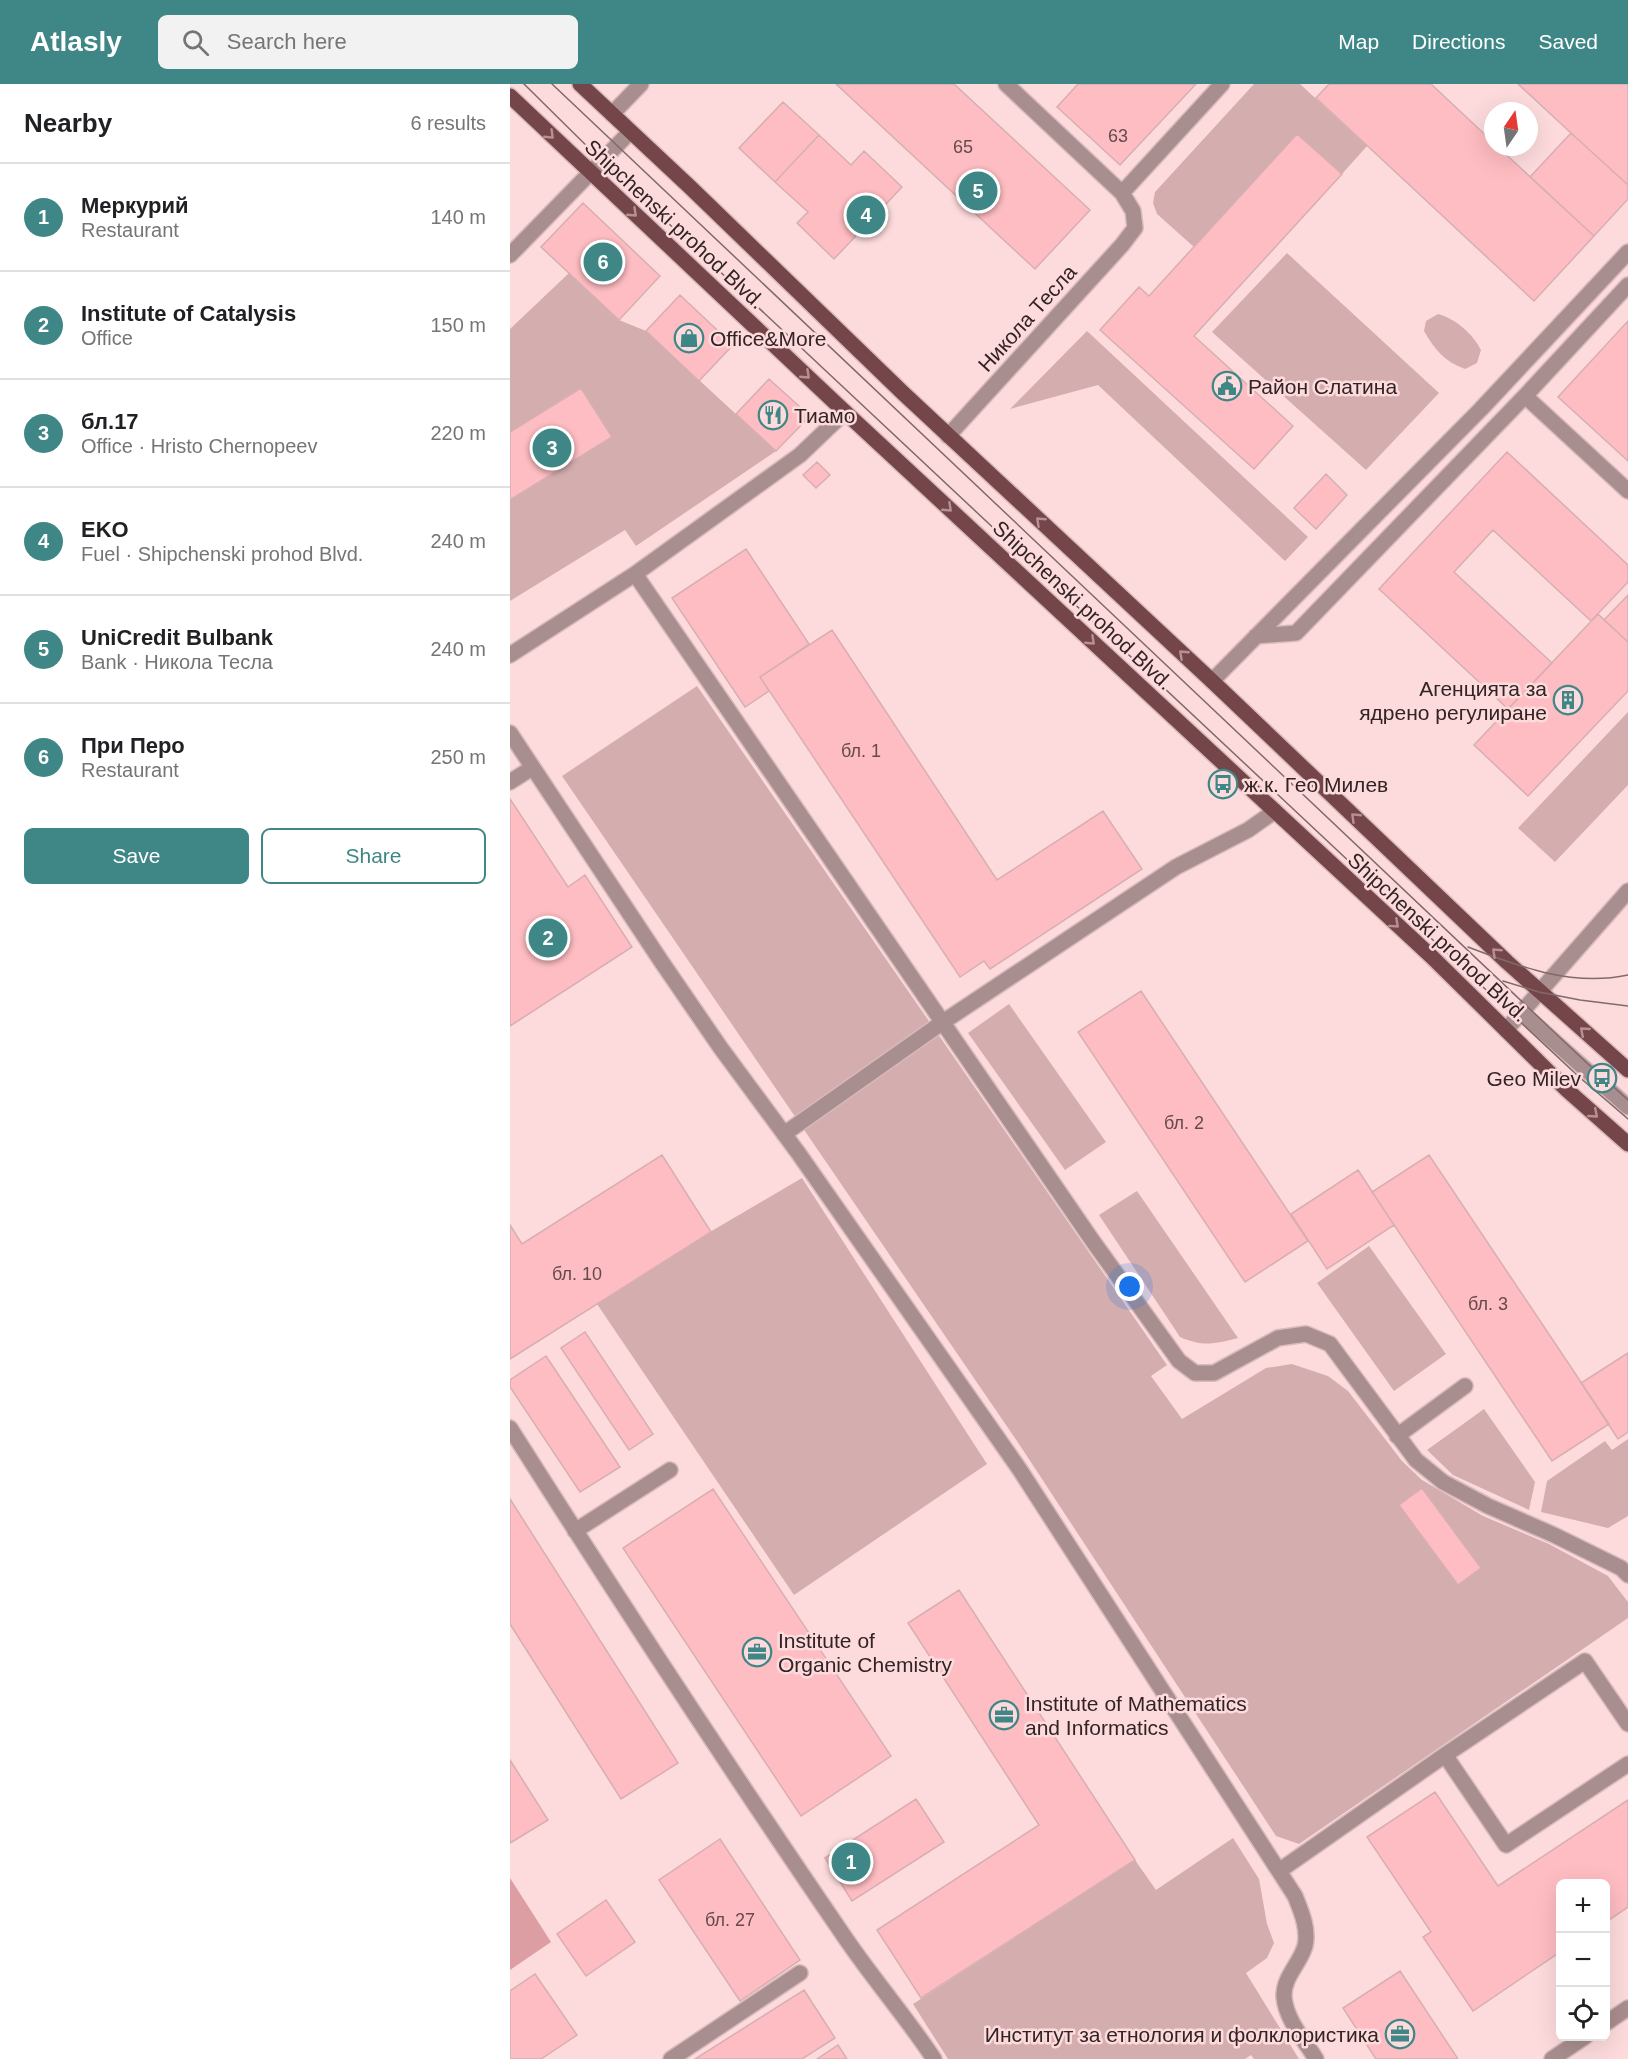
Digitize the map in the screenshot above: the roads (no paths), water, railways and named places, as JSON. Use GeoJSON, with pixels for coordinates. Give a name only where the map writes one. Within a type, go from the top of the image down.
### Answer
{"type":"FeatureCollection","features":[{"type":"Feature","properties":{"kind":"main road","name":"Shipchenski prohod Blvd."},"geometry":{"type":"LineString","coordinates":[[580,84],[948,436],[1212,681],[1539,992],[1628,1070]]}},
{"type":"Feature","properties":{"kind":"main road","name":"Shipchenski prohod Blvd."},"geometry":{"type":"LineString","coordinates":[[510,96],[844,412],[1432,957],[1567,1090],[1628,1144]]}},
{"type":"Feature","properties":{"kind":"street"},"geometry":{"type":"LineString","coordinates":[[612,114],[641,84]]}},
{"type":"Feature","properties":{"kind":"street"},"geometry":{"type":"LineString","coordinates":[[1006,84],[1122,194],[1222,84]]}},
{"type":"Feature","properties":{"kind":"street"},"geometry":{"type":"LineString","coordinates":[[510,255],[630,132]]}},
{"type":"Feature","properties":{"kind":"street","name":"Никола Тесла"},"geometry":{"type":"LineString","coordinates":[[948,436],[1135,228],[1133,211],[1122,194]]}},
{"type":"Feature","properties":{"kind":"street"},"geometry":{"type":"LineString","coordinates":[[1212,681],[1480,409],[1628,252]]}},
{"type":"Feature","properties":{"kind":"street"},"geometry":{"type":"LineString","coordinates":[[1256,636],[1296,633],[1525,396],[1628,285]]}},
{"type":"Feature","properties":{"kind":"street"},"geometry":{"type":"LineString","coordinates":[[1525,396],[1628,491]]}},
{"type":"Feature","properties":{"kind":"street"},"geometry":{"type":"LineString","coordinates":[[510,655],[635,574],[800,455],[844,412]]}},
{"type":"Feature","properties":{"kind":"street"},"geometry":{"type":"LineString","coordinates":[[635,574],[1092,1240],[1179,1361],[1195,1373],[1214,1373],[1278,1338],[1306,1334],[1330,1344],[1416,1460],[1443,1482],[1488,1506],[1626,1569]]}},
{"type":"Feature","properties":{"kind":"street"},"geometry":{"type":"LineString","coordinates":[[510,733],[674,980],[1020,1470],[1295,1896],[1304,1922],[1305,1946],[1287,1978],[1284,1997],[1290,2017],[1317,2059]]}},
{"type":"Feature","properties":{"kind":"street"},"geometry":{"type":"LineString","coordinates":[[510,782],[532,768]]}},
{"type":"Feature","properties":{"kind":"street"},"geometry":{"type":"LineString","coordinates":[[784,1134],[943,1022],[1176,867],[1248,830],[1275,811]]}},
{"type":"Feature","properties":{"kind":"street"},"geometry":{"type":"LineString","coordinates":[[1506,1030],[1628,891]]}},
{"type":"Feature","properties":{"kind":"street"},"geometry":{"type":"LineString","coordinates":[[1521,1012],[1628,1107]]}},
{"type":"Feature","properties":{"kind":"street"},"geometry":{"type":"LineString","coordinates":[[1397,1436],[1465,1386]]}},
{"type":"Feature","properties":{"kind":"street"},"geometry":{"type":"LineString","coordinates":[[510,1428],[751,1800],[934,2059]]}},
{"type":"Feature","properties":{"kind":"street"},"geometry":{"type":"LineString","coordinates":[[575,1531],[670,1470]]}},
{"type":"Feature","properties":{"kind":"street"},"geometry":{"type":"LineString","coordinates":[[1278,1871],[1586,1661],[1628,1724]]}},
{"type":"Feature","properties":{"kind":"street"},"geometry":{"type":"LineString","coordinates":[[1445,1755],[1506,1845],[1628,1764]]}},
{"type":"Feature","properties":{"kind":"street"},"geometry":{"type":"LineString","coordinates":[[671,2059],[800,1973]]}},
{"type":"Feature","properties":{"kind":"street"},"geometry":{"type":"LineString","coordinates":[[1610,2020],[1628,2008]]}},
{"type":"Feature","properties":{"kind":"street"},"geometry":{"type":"LineString","coordinates":[[1552,2059],[1580,2041]]}},
{"type":"Feature","properties":{"kind":"tram line"},"geometry":{"type":"LineString","coordinates":[[524,84],[602,161],[1578,1076],[1628,1119]]}},
{"type":"Feature","properties":{"kind":"tram line"},"geometry":{"type":"LineString","coordinates":[[552,84],[1628,1100]]}},
{"type":"Feature","properties":{"kind":"tram line"},"geometry":{"type":"LineString","coordinates":[[1468,947],[1507,962],[1566,977],[1607,978],[1628,975]]}},
{"type":"Feature","properties":{"kind":"tram line"},"geometry":{"type":"LineString","coordinates":[[1503,981],[1539,992],[1628,1006]]}},
{"type":"Feature","properties":{"kind":"place","name":"UniCredit Bulbank"},"geometry":{"type":"Point","coordinates":[978,191]}},
{"type":"Feature","properties":{"kind":"place","name":"EKO"},"geometry":{"type":"Point","coordinates":[866,215]}},
{"type":"Feature","properties":{"kind":"place","name":"При Перо"},"geometry":{"type":"Point","coordinates":[603,262]}},
{"type":"Feature","properties":{"kind":"place","name":"Office&More"},"geometry":{"type":"Point","coordinates":[689,338]}},
{"type":"Feature","properties":{"kind":"place","name":"Район Слатина"},"geometry":{"type":"Point","coordinates":[1227,386]}},
{"type":"Feature","properties":{"kind":"place","name":"Тиамо"},"geometry":{"type":"Point","coordinates":[773,415]}},
{"type":"Feature","properties":{"kind":"place","name":"бл.17"},"geometry":{"type":"Point","coordinates":[552,448]}},
{"type":"Feature","properties":{"kind":"place","name":"Агенцията за ядрено регулиране"},"geometry":{"type":"Point","coordinates":[1568,700]}},
{"type":"Feature","properties":{"kind":"place","name":"ж.к. Гео Милев"},"geometry":{"type":"Point","coordinates":[1223,784]}},
{"type":"Feature","properties":{"kind":"place","name":"Institute of Catalysis"},"geometry":{"type":"Point","coordinates":[548,938]}},
{"type":"Feature","properties":{"kind":"place","name":"Geo Milev"},"geometry":{"type":"Point","coordinates":[1602,1078]}},
{"type":"Feature","properties":{"kind":"place","name":"Institute of Organic Chemistry"},"geometry":{"type":"Point","coordinates":[757,1652]}},
{"type":"Feature","properties":{"kind":"place","name":"Institute of Mathematics and Informatics"},"geometry":{"type":"Point","coordinates":[1004,1715]}},
{"type":"Feature","properties":{"kind":"place","name":"Меркурий"},"geometry":{"type":"Point","coordinates":[851,1862]}},
{"type":"Feature","properties":{"kind":"place","name":"Институт за етнология и фолклористика"},"geometry":{"type":"Point","coordinates":[1400,2034]}}]}
